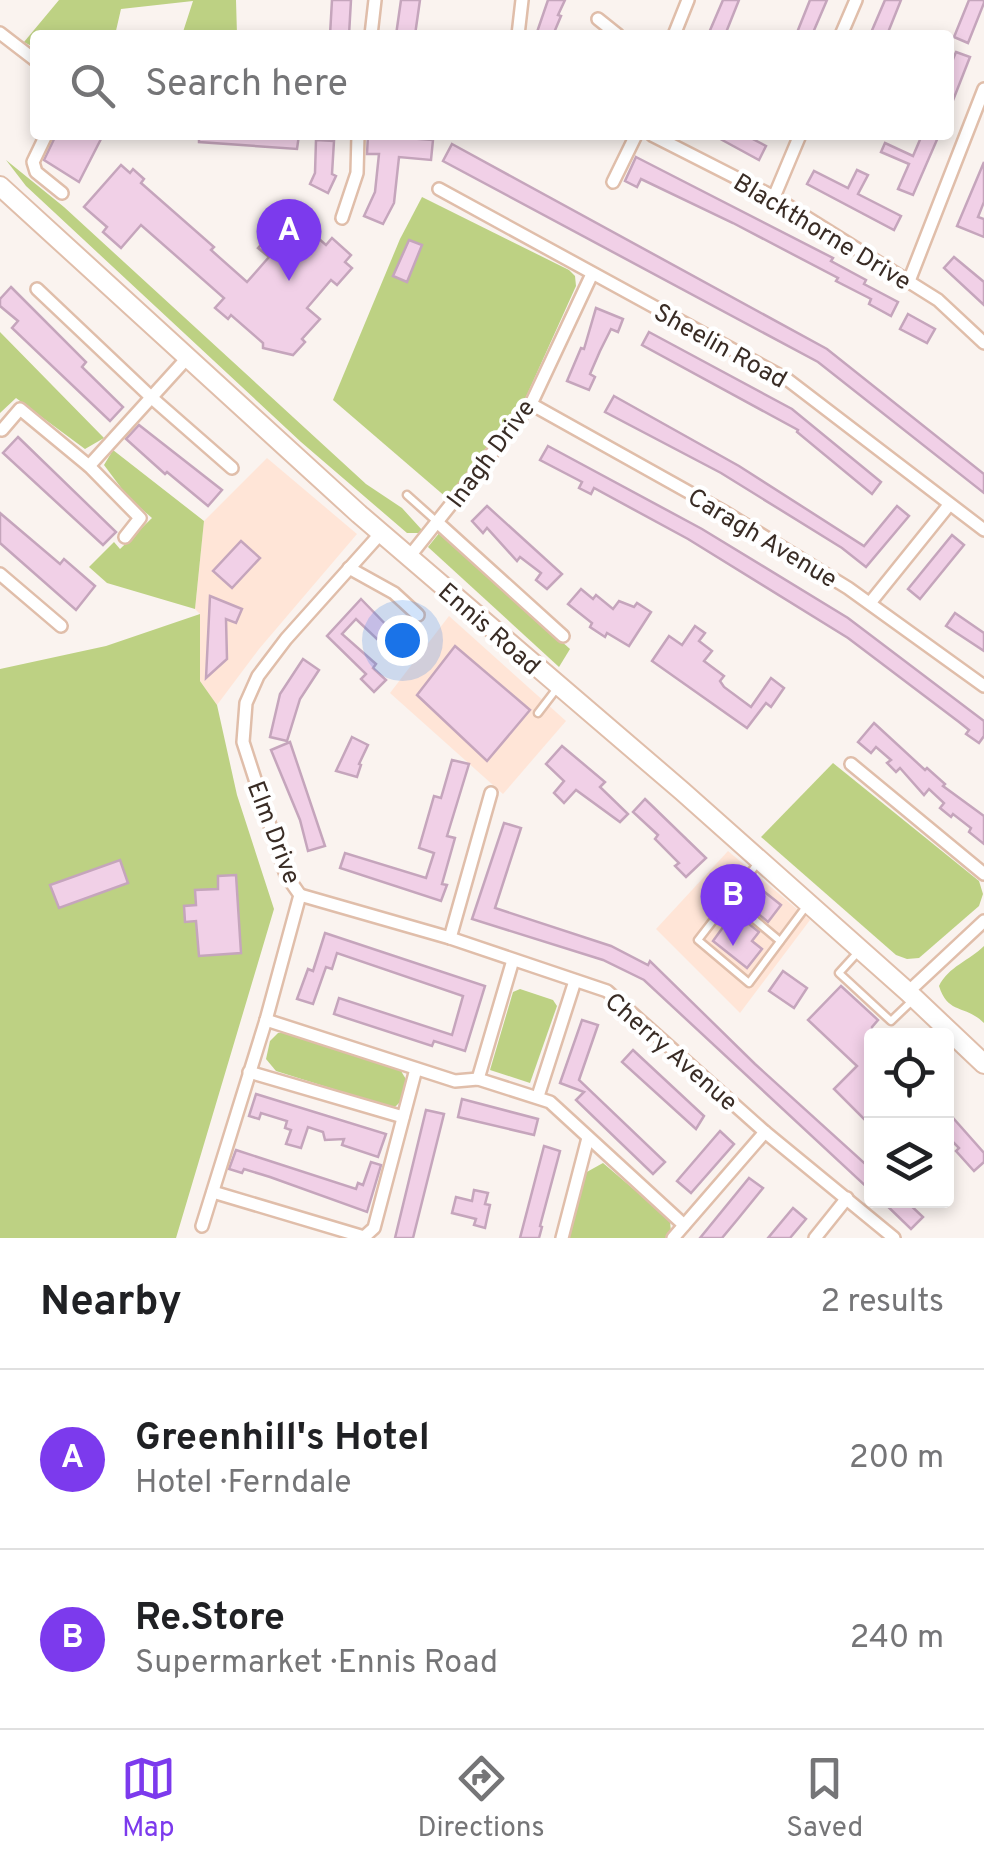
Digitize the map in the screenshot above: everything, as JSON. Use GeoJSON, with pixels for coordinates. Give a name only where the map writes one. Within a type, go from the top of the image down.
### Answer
{"type":"FeatureCollection","features":[{"type":"Feature","properties":{"kind":"main road","name":"Ennis Road"},"geometry":{"type":"LineString","coordinates":[[0,186],[381,533],[809,903],[984,1064]]}},
{"type":"Feature","properties":{"kind":"street"},"geometry":{"type":"LineString","coordinates":[[371,30],[375,0]]}},
{"type":"Feature","properties":{"kind":"street"},"geometry":{"type":"LineString","coordinates":[[519,30],[522,0]]}},
{"type":"Feature","properties":{"kind":"street"},"geometry":{"type":"LineString","coordinates":[[676,30],[688,0]]}},
{"type":"Feature","properties":{"kind":"street"},"geometry":{"type":"LineString","coordinates":[[844,30],[856,0]]}},
{"type":"Feature","properties":{"kind":"street"},"geometry":{"type":"LineString","coordinates":[[598,19],[612,30]]}},
{"type":"Feature","properties":{"kind":"street"},"geometry":{"type":"LineString","coordinates":[[0,33],[30,56]]}},
{"type":"Feature","properties":{"kind":"street"},"geometry":{"type":"LineString","coordinates":[[909,282],[984,89]]}},
{"type":"Feature","properties":{"kind":"street"},"geometry":{"type":"LineString","coordinates":[[44,140],[33,162],[36,172],[62,193]]}},
{"type":"Feature","properties":{"kind":"street"},"geometry":{"type":"LineString","coordinates":[[342,218],[357,173],[358,140]]}},
{"type":"Feature","properties":{"kind":"street"},"geometry":{"type":"LineString","coordinates":[[614,182],[634,140]]}},
{"type":"Feature","properties":{"kind":"street","name":"Blackthorne Drive"},"geometry":{"type":"LineString","coordinates":[[662,140],[774,197],[938,300],[984,342]]}},
{"type":"Feature","properties":{"kind":"street"},"geometry":{"type":"LineString","coordinates":[[774,197],[798,140]]}},
{"type":"Feature","properties":{"kind":"street","name":"Sheelin Road"},"geometry":{"type":"LineString","coordinates":[[440,190],[788,380],[984,530]]}},
{"type":"Feature","properties":{"kind":"street","name":"Inagh Drive"},"geometry":{"type":"LineString","coordinates":[[409,557],[531,404],[592,274]]}},
{"type":"Feature","properties":{"kind":"street"},"geometry":{"type":"LineString","coordinates":[[37,289],[232,468]]}},
{"type":"Feature","properties":{"kind":"street"},"geometry":{"type":"LineString","coordinates":[[89,466],[188,357]]}},
{"type":"Feature","properties":{"kind":"street","name":"Caragh Avenue"},"geometry":{"type":"LineString","coordinates":[[531,404],[726,513],[870,603],[984,686]]}},
{"type":"Feature","properties":{"kind":"street"},"geometry":{"type":"LineString","coordinates":[[2,430],[20,409],[89,466],[140,518],[125,536]]}},
{"type":"Feature","properties":{"kind":"street"},"geometry":{"type":"LineString","coordinates":[[870,603],[950,505]]}},
{"type":"Feature","properties":{"kind":"street","name":"Inagh Drive"},"geometry":{"type":"LineString","coordinates":[[437,522],[562,636]]}},
{"type":"Feature","properties":{"kind":"street","name":"Elm Drive"},"geometry":{"type":"LineString","coordinates":[[202,1226],[300,895],[286,875],[243,742],[246,703],[267,664],[381,533]]}},
{"type":"Feature","properties":{"kind":"street"},"geometry":{"type":"LineString","coordinates":[[350,568],[394,593],[418,615]]}},
{"type":"Feature","properties":{"kind":"street"},"geometry":{"type":"LineString","coordinates":[[0,574],[61,626]]}},
{"type":"Feature","properties":{"kind":"street"},"geometry":{"type":"LineString","coordinates":[[851,764],[984,874]]}},
{"type":"Feature","properties":{"kind":"street"},"geometry":{"type":"LineString","coordinates":[[450,938],[492,793]]}},
{"type":"Feature","properties":{"kind":"street","name":"Cherry Avenue"},"geometry":{"type":"LineString","coordinates":[[300,895],[450,938],[607,990],[765,1132],[894,1238]]}},
{"type":"Feature","properties":{"kind":"street"},"geometry":{"type":"LineString","coordinates":[[911,995],[984,921]]}},
{"type":"Feature","properties":{"kind":"street"},"geometry":{"type":"LineString","coordinates":[[478,1079],[513,960]]}},
{"type":"Feature","properties":{"kind":"street"},"geometry":{"type":"LineString","coordinates":[[538,1096],[574,980]]}},
{"type":"Feature","properties":{"kind":"street"},"geometry":{"type":"LineString","coordinates":[[266,1020],[455,1081],[478,1079],[538,1096],[550,1102],[684,1225]]}},
{"type":"Feature","properties":{"kind":"street"},"geometry":{"type":"LineString","coordinates":[[213,1192],[364,1238],[374,1228],[416,1069]]}},
{"type":"Feature","properties":{"kind":"street"},"geometry":{"type":"LineString","coordinates":[[249,1072],[404,1118]]}},
{"type":"Feature","properties":{"kind":"street"},"geometry":{"type":"LineString","coordinates":[[673,1238],[765,1132]]}},
{"type":"Feature","properties":{"kind":"street"},"geometry":{"type":"LineString","coordinates":[[562,1238],[588,1138]]}},
{"type":"Feature","properties":{"kind":"street"},"geometry":{"type":"LineString","coordinates":[[580,1162],[608,1156]]}},
{"type":"Feature","properties":{"kind":"street"},"geometry":{"type":"LineString","coordinates":[[815,1238],[847,1198]]}},
{"type":"Feature","properties":{"kind":"lane"},"geometry":{"type":"LineString","coordinates":[[407,495],[437,522]]}},
{"type":"Feature","properties":{"kind":"lane"},"geometry":{"type":"LineString","coordinates":[[538,714],[558,686]]}},
{"type":"Feature","properties":{"kind":"lane"},"geometry":{"type":"LineString","coordinates":[[760,860],[698,940],[749,983],[809,903]]}},
{"type":"Feature","properties":{"kind":"lane"},"geometry":{"type":"LineString","coordinates":[[729,898],[780,941]]}},
{"type":"Feature","properties":{"kind":"lane"},"geometry":{"type":"LineString","coordinates":[[860,949],[840,973],[891,1021],[911,995]]}},
{"type":"Feature","properties":{"kind":"shaded area"},"geometry":{"type":"Polygon","coordinates":[[[267,458],[357,534],[217,705],[200,681],[200,614],[195,609],[204,521],[267,458]]]}},
{"type":"Feature","properties":{"kind":"shaded area"},"geometry":{"type":"Polygon","coordinates":[[[449,616],[566,721],[503,794],[390,693],[449,616]]]}},
{"type":"Feature","properties":{"kind":"shaded area"},"geometry":{"type":"Polygon","coordinates":[[[728,851],[810,920],[740,1013],[656,929],[728,851]]]}},
{"type":"Feature","properties":{"kind":"green space"},"geometry":{"type":"Polygon","coordinates":[[[59,0],[236,0],[237,30],[184,30],[193,1],[121,9],[116,30],[34,30],[59,0]]]}},
{"type":"Feature","properties":{"kind":"green space"},"geometry":{"type":"Polygon","coordinates":[[[6,160],[64,207],[366,484],[402,508],[422,530],[420,533],[407,533],[301,442],[26,186],[6,160]]]}},
{"type":"Feature","properties":{"kind":"green space"},"geometry":{"type":"Polygon","coordinates":[[[422,197],[569,270],[575,276],[576,286],[526,397],[447,498],[333,400],[400,239],[422,197]]]}},
{"type":"Feature","properties":{"kind":"green space"},"geometry":{"type":"Polygon","coordinates":[[[0,332],[104,438],[85,449],[16,398],[0,413],[0,332]]]}},
{"type":"Feature","properties":{"kind":"green space"},"geometry":{"type":"Polygon","coordinates":[[[113,450],[204,521],[195,609],[107,583],[89,567],[114,542],[120,549],[152,518],[128,497],[104,465],[113,450]]]}},
{"type":"Feature","properties":{"kind":"green space"},"geometry":{"type":"Polygon","coordinates":[[[440,532],[570,649],[559,667],[428,547],[440,532]]]}},
{"type":"Feature","properties":{"kind":"green space"},"geometry":{"type":"Polygon","coordinates":[[[200,614],[200,681],[217,705],[237,795],[274,909],[176,1238],[0,1238],[0,669],[106,646],[200,614]]]}},
{"type":"Feature","properties":{"kind":"green space"},"geometry":{"type":"Polygon","coordinates":[[[833,763],[979,881],[983,894],[979,906],[919,958],[896,955],[761,837],[833,763]]]}},
{"type":"Feature","properties":{"kind":"green space"},"geometry":{"type":"Polygon","coordinates":[[[984,946],[984,1023],[947,1001],[939,986],[984,946]]]}},
{"type":"Feature","properties":{"kind":"green space"},"geometry":{"type":"Polygon","coordinates":[[[520,989],[553,1000],[557,1006],[530,1083],[490,1070],[513,992],[520,989]]]}},
{"type":"Feature","properties":{"kind":"green space"},"geometry":{"type":"Polygon","coordinates":[[[278,1033],[398,1066],[407,1081],[401,1101],[394,1108],[276,1071],[266,1059],[270,1041],[278,1033]]]}},
{"type":"Feature","properties":{"kind":"green space"},"geometry":{"type":"Polygon","coordinates":[[[603,1163],[670,1220],[671,1233],[666,1238],[569,1238],[585,1173],[603,1163]]]}},
{"type":"Feature","properties":{"kind":"building"},"geometry":{"type":"Polygon","coordinates":[[[332,0],[351,0],[349,30],[330,30],[332,0]]]}},
{"type":"Feature","properties":{"kind":"building"},"geometry":{"type":"Polygon","coordinates":[[[401,0],[420,0],[416,30],[397,30],[401,0]]]}},
{"type":"Feature","properties":{"kind":"building"},"geometry":{"type":"Polygon","coordinates":[[[548,0],[565,0],[555,30],[538,30],[548,0]]]}},
{"type":"Feature","properties":{"kind":"building"},"geometry":{"type":"Polygon","coordinates":[[[723,0],[739,0],[727,30],[710,30],[723,0]]]}},
{"type":"Feature","properties":{"kind":"building"},"geometry":{"type":"Polygon","coordinates":[[[810,0],[827,0],[814,30],[798,30],[810,0]]]}},
{"type":"Feature","properties":{"kind":"building"},"geometry":{"type":"Polygon","coordinates":[[[885,0],[901,0],[889,30],[872,30],[885,0]]]}},
{"type":"Feature","properties":{"kind":"building"},"geometry":{"type":"Polygon","coordinates":[[[969,0],[984,3],[968,43],[954,37],[969,0]]]}},
{"type":"Feature","properties":{"kind":"building"},"geometry":{"type":"Polygon","coordinates":[[[956,52],[970,57],[954,98],[956,52]]]}},
{"type":"Feature","properties":{"kind":"building"},"geometry":{"type":"Polygon","coordinates":[[[54,140],[100,140],[79,182],[44,160],[54,140]]]}},
{"type":"Feature","properties":{"kind":"building"},"geometry":{"type":"Polygon","coordinates":[[[199,140],[298,140],[297,149],[199,140]]]}},
{"type":"Feature","properties":{"kind":"building"},"geometry":{"type":"Polygon","coordinates":[[[316,140],[334,141],[332,174],[336,176],[328,193],[310,184],[315,173],[316,140]]]}},
{"type":"Feature","properties":{"kind":"building"},"geometry":{"type":"Polygon","coordinates":[[[368,140],[433,140],[431,160],[399,157],[394,203],[383,224],[364,216],[375,192],[379,154],[367,154],[368,140]]]}},
{"type":"Feature","properties":{"kind":"building"},"geometry":{"type":"Polygon","coordinates":[[[722,140],[755,140],[766,146],[759,160],[722,140]]]}},
{"type":"Feature","properties":{"kind":"building"},"geometry":{"type":"Polygon","coordinates":[[[920,140],[937,140],[913,195],[898,189],[909,164],[881,152],[885,143],[913,156],[920,140]]]}},
{"type":"Feature","properties":{"kind":"building"},"geometry":{"type":"Polygon","coordinates":[[[452,144],[827,349],[984,474],[984,493],[818,362],[443,161],[452,144]]]}},
{"type":"Feature","properties":{"kind":"building"},"geometry":{"type":"Polygon","coordinates":[[[636,157],[833,258],[831,261],[866,280],[864,284],[898,302],[891,316],[869,304],[871,299],[836,281],[838,278],[733,223],[641,179],[637,187],[625,181],[636,157]]]}},
{"type":"Feature","properties":{"kind":"building"},"geometry":{"type":"Polygon","coordinates":[[[984,162],[984,202],[978,217],[984,219],[984,237],[957,226],[984,162]]]}},
{"type":"Feature","properties":{"kind":"building"},"geometry":{"type":"Polygon","coordinates":[[[121,165],[144,179],[141,183],[214,247],[211,250],[247,282],[269,257],[258,248],[289,213],[326,245],[332,238],[351,255],[345,262],[352,268],[337,285],[331,280],[307,308],[320,319],[293,355],[263,348],[263,343],[231,315],[228,319],[215,308],[224,298],[141,225],[121,248],[103,232],[107,227],[84,207],[121,165]]]}},
{"type":"Feature","properties":{"kind":"building"},"geometry":{"type":"Polygon","coordinates":[[[857,170],[868,175],[858,194],[901,216],[894,230],[807,184],[814,171],[848,188],[857,170]]]}},
{"type":"Feature","properties":{"kind":"building"},"geometry":{"type":"Polygon","coordinates":[[[409,240],[422,245],[407,282],[393,276],[409,240]]]}},
{"type":"Feature","properties":{"kind":"building"},"geometry":{"type":"Polygon","coordinates":[[[954,257],[984,282],[984,305],[944,268],[954,257]]]}},
{"type":"Feature","properties":{"kind":"building"},"geometry":{"type":"Polygon","coordinates":[[[11,287],[86,362],[82,367],[123,407],[110,421],[12,328],[18,321],[0,306],[0,299],[11,287]]]}},
{"type":"Feature","properties":{"kind":"building"},"geometry":{"type":"Polygon","coordinates":[[[596,308],[623,319],[618,332],[611,329],[600,351],[590,374],[595,377],[589,390],[567,381],[581,348],[584,349],[596,308]]]}},
{"type":"Feature","properties":{"kind":"building"},"geometry":{"type":"Polygon","coordinates":[[[908,314],[935,329],[927,343],[900,329],[908,314]]]}},
{"type":"Feature","properties":{"kind":"building"},"geometry":{"type":"Polygon","coordinates":[[[649,332],[792,409],[881,482],[872,494],[798,430],[642,345],[649,332]]]}},
{"type":"Feature","properties":{"kind":"building"},"geometry":{"type":"Polygon","coordinates":[[[614,396],[739,466],[864,546],[897,506],[909,516],[866,567],[721,473],[605,412],[614,396]]]}},
{"type":"Feature","properties":{"kind":"building"},"geometry":{"type":"Polygon","coordinates":[[[139,425],[222,490],[208,506],[126,439],[139,425]]]}},
{"type":"Feature","properties":{"kind":"building"},"geometry":{"type":"Polygon","coordinates":[[[18,437],[116,532],[103,545],[3,453],[18,437]]]}},
{"type":"Feature","properties":{"kind":"building"},"geometry":{"type":"Polygon","coordinates":[[[548,446],[702,529],[848,618],[984,721],[984,736],[979,743],[966,734],[969,730],[848,638],[688,539],[594,488],[591,494],[579,488],[582,482],[540,460],[548,446]]]}},
{"type":"Feature","properties":{"kind":"building"},"geometry":{"type":"Polygon","coordinates":[[[487,506],[562,574],[547,589],[536,580],[541,573],[520,557],[517,561],[487,528],[483,533],[472,521],[487,506]]]}},
{"type":"Feature","properties":{"kind":"building"},"geometry":{"type":"Polygon","coordinates":[[[0,513],[60,564],[64,559],[95,586],[76,610],[0,543],[0,513]]]}},
{"type":"Feature","properties":{"kind":"building"},"geometry":{"type":"Polygon","coordinates":[[[952,535],[964,545],[920,599],[908,589],[952,535]]]}},
{"type":"Feature","properties":{"kind":"building"},"geometry":{"type":"Polygon","coordinates":[[[241,541],[260,558],[232,588],[213,571],[241,541]]]}},
{"type":"Feature","properties":{"kind":"building"},"geometry":{"type":"Polygon","coordinates":[[[581,589],[613,609],[619,601],[634,607],[637,603],[651,612],[629,646],[590,627],[592,623],[568,604],[581,589]]]}},
{"type":"Feature","properties":{"kind":"building"},"geometry":{"type":"Polygon","coordinates":[[[210,596],[242,609],[236,623],[226,619],[227,659],[206,678],[210,596]]]}},
{"type":"Feature","properties":{"kind":"building"},"geometry":{"type":"Polygon","coordinates":[[[361,599],[398,637],[401,633],[412,644],[398,659],[356,619],[342,634],[376,664],[373,668],[386,680],[374,692],[361,679],[366,674],[327,636],[361,599]]]}},
{"type":"Feature","properties":{"kind":"building"},"geometry":{"type":"Polygon","coordinates":[[[955,613],[984,633],[984,651],[946,626],[955,613]]]}},
{"type":"Feature","properties":{"kind":"building"},"geometry":{"type":"Polygon","coordinates":[[[695,626],[705,633],[699,641],[712,651],[704,661],[724,676],[720,681],[724,687],[751,707],[771,678],[784,688],[771,707],[766,703],[747,728],[652,661],[669,636],[682,645],[695,626]]]}},
{"type":"Feature","properties":{"kind":"building"},"geometry":{"type":"Polygon","coordinates":[[[455,646],[530,710],[487,761],[417,695],[455,646]]]}},
{"type":"Feature","properties":{"kind":"building"},"geometry":{"type":"Polygon","coordinates":[[[303,659],[319,670],[300,699],[287,741],[270,737],[280,694],[303,659]]]}},
{"type":"Feature","properties":{"kind":"building"},"geometry":{"type":"Polygon","coordinates":[[[874,723],[943,786],[984,816],[984,844],[969,832],[971,828],[940,808],[944,803],[929,789],[924,795],[900,768],[896,772],[887,763],[891,760],[876,747],[871,753],[858,742],[874,723]]]}},
{"type":"Feature","properties":{"kind":"building"},"geometry":{"type":"Polygon","coordinates":[[[352,737],[368,745],[357,777],[336,771],[352,737]]]}},
{"type":"Feature","properties":{"kind":"building"},"geometry":{"type":"Polygon","coordinates":[[[290,742],[325,846],[308,851],[300,820],[271,750],[290,742]]]}},
{"type":"Feature","properties":{"kind":"building"},"geometry":{"type":"Polygon","coordinates":[[[562,746],[605,782],[600,787],[628,814],[620,822],[576,790],[564,803],[554,793],[564,781],[546,764],[562,746]]]}},
{"type":"Feature","properties":{"kind":"building"},"geometry":{"type":"Polygon","coordinates":[[[452,760],[469,764],[447,836],[455,838],[441,901],[340,868],[345,853],[426,878],[434,853],[419,848],[434,796],[441,798],[452,760]]]}},
{"type":"Feature","properties":{"kind":"building"},"geometry":{"type":"Polygon","coordinates":[[[645,799],[706,858],[686,877],[675,866],[679,863],[655,839],[658,835],[633,812],[645,799]]]}},
{"type":"Feature","properties":{"kind":"building"},"geometry":{"type":"Polygon","coordinates":[[[504,823],[521,828],[495,908],[611,946],[648,965],[650,961],[864,1163],[864,1185],[644,980],[603,960],[472,919],[504,823]]]}},
{"type":"Feature","properties":{"kind":"building"},"geometry":{"type":"Polygon","coordinates":[[[120,860],[128,883],[59,908],[50,885],[120,860]]]}},
{"type":"Feature","properties":{"kind":"building"},"geometry":{"type":"Polygon","coordinates":[[[236,875],[241,953],[199,956],[196,921],[185,922],[184,906],[196,905],[195,890],[218,889],[218,876],[236,875]]]}},
{"type":"Feature","properties":{"kind":"building"},"geometry":{"type":"Polygon","coordinates":[[[756,885],[781,905],[768,922],[743,901],[756,885]]]}},
{"type":"Feature","properties":{"kind":"building"},"geometry":{"type":"Polygon","coordinates":[[[734,912],[759,932],[752,941],[762,949],[747,968],[713,941],[734,912]]]}},
{"type":"Feature","properties":{"kind":"building"},"geometry":{"type":"Polygon","coordinates":[[[325,933],[485,986],[465,1051],[434,1041],[432,1046],[334,1014],[339,998],[452,1035],[463,996],[337,953],[332,969],[326,967],[313,1004],[297,999],[308,969],[313,971],[325,933]]]}},
{"type":"Feature","properties":{"kind":"building"},"geometry":{"type":"Polygon","coordinates":[[[783,971],[807,988],[794,1008],[769,991],[783,971]]]}},
{"type":"Feature","properties":{"kind":"building"},"geometry":{"type":"Polygon","coordinates":[[[841,986],[878,1020],[872,1028],[864,1028],[864,1119],[834,1089],[857,1066],[808,1020],[841,986]]]}},
{"type":"Feature","properties":{"kind":"building"},"geometry":{"type":"Polygon","coordinates":[[[582,1020],[598,1025],[579,1080],[665,1162],[653,1174],[576,1100],[584,1092],[560,1083],[582,1020]]]}},
{"type":"Feature","properties":{"kind":"building"},"geometry":{"type":"Polygon","coordinates":[[[633,1050],[704,1116],[696,1129],[622,1062],[633,1050]]]}},
{"type":"Feature","properties":{"kind":"building"},"geometry":{"type":"Polygon","coordinates":[[[256,1094],[386,1134],[378,1157],[342,1145],[344,1139],[325,1140],[323,1132],[308,1127],[301,1148],[286,1144],[291,1130],[285,1128],[287,1121],[261,1113],[259,1119],[249,1116],[256,1094]]]}},
{"type":"Feature","properties":{"kind":"building"},"geometry":{"type":"Polygon","coordinates":[[[462,1099],[538,1119],[534,1135],[458,1117],[462,1099]]]}},
{"type":"Feature","properties":{"kind":"building"},"geometry":{"type":"Polygon","coordinates":[[[426,1110],[444,1114],[413,1238],[395,1238],[426,1110]]]}},
{"type":"Feature","properties":{"kind":"building"},"geometry":{"type":"Polygon","coordinates":[[[954,1119],[984,1153],[984,1162],[974,1171],[956,1151],[959,1148],[954,1143],[954,1119]]]}},
{"type":"Feature","properties":{"kind":"building"},"geometry":{"type":"Polygon","coordinates":[[[720,1131],[734,1144],[691,1193],[677,1181],[720,1131]]]}},
{"type":"Feature","properties":{"kind":"building"},"geometry":{"type":"Polygon","coordinates":[[[544,1146],[560,1151],[542,1227],[539,1238],[520,1238],[544,1146]]]}},
{"type":"Feature","properties":{"kind":"building"},"geometry":{"type":"Polygon","coordinates":[[[236,1150],[356,1189],[358,1183],[363,1185],[371,1162],[381,1165],[367,1212],[270,1177],[229,1169],[236,1150]]]}},
{"type":"Feature","properties":{"kind":"building"},"geometry":{"type":"Polygon","coordinates":[[[749,1178],[763,1188],[737,1220],[722,1238],[700,1238],[749,1178]]]}},
{"type":"Feature","properties":{"kind":"building"},"geometry":{"type":"Polygon","coordinates":[[[474,1190],[488,1193],[485,1204],[490,1205],[485,1228],[474,1225],[476,1219],[452,1213],[456,1197],[472,1201],[474,1190]]]}},
{"type":"Feature","properties":{"kind":"building"},"geometry":{"type":"Polygon","coordinates":[[[793,1208],[806,1219],[790,1238],[768,1238],[793,1208]]]}},
{"type":"Feature","properties":{"kind":"building"},"geometry":{"type":"Polygon","coordinates":[[[889,1208],[913,1208],[923,1217],[911,1229],[889,1208]]]}},
{"type":"Feature","properties":{"kind":"place","name":"Greenhill's Hotel"},"geometry":{"type":"Point","coordinates":[289,281]}},
{"type":"Feature","properties":{"kind":"place","name":"Re.Store"},"geometry":{"type":"Point","coordinates":[733,946]}}]}
